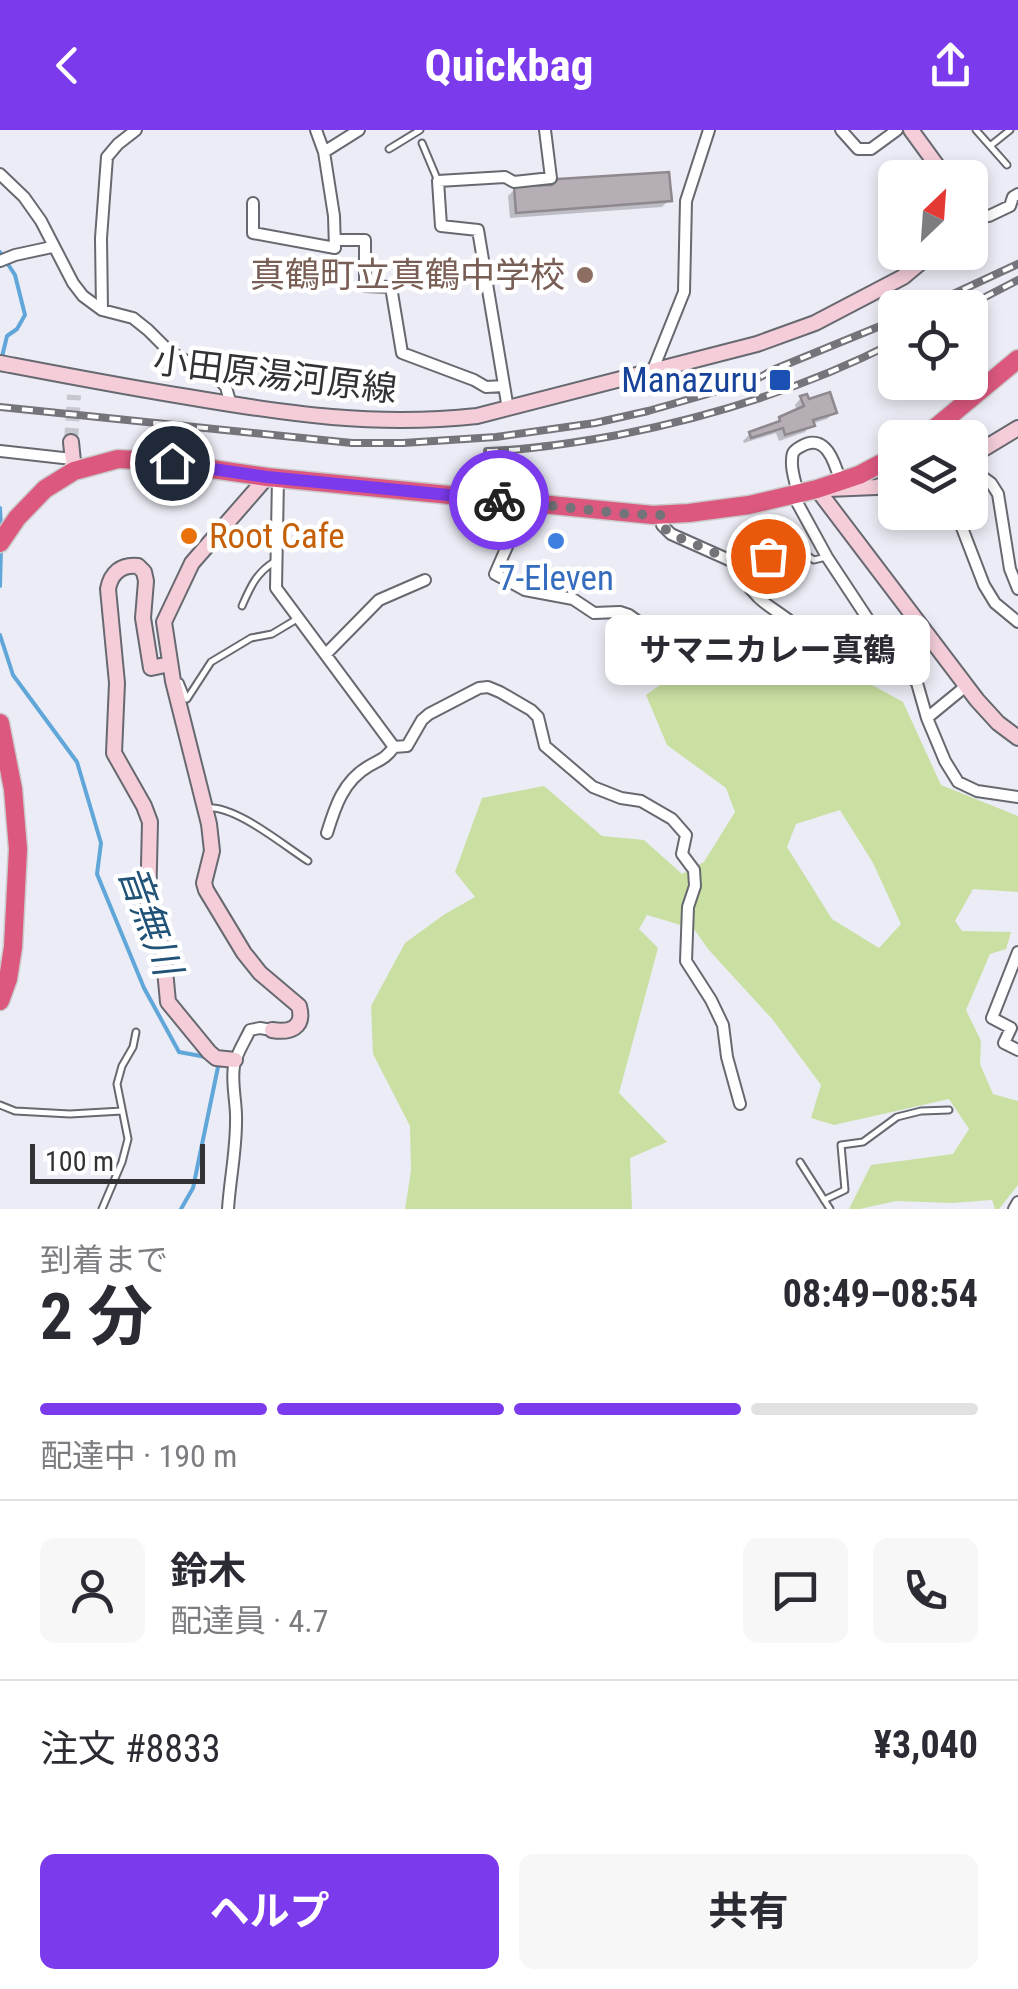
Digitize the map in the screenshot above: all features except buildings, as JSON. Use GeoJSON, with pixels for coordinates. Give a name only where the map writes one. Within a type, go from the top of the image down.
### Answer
{"type":"FeatureCollection","features":[{"type":"Feature","properties":{"kind":"highway"},"geometry":{"type":"LineString","coordinates":[[945,420],[1018,359]]}},
{"type":"Feature","properties":{"kind":"highway"},"geometry":{"type":"LineString","coordinates":[[0,543],[30,503],[73,465],[130,459],[272,478],[662,515],[733,507],[803,493],[841,483],[878,464]]}},
{"type":"Feature","properties":{"kind":"highway"},"geometry":{"type":"LineString","coordinates":[[0,724],[6,788],[18,849],[12,958],[0,999]]}},
{"type":"Feature","properties":{"kind":"street"},"geometry":{"type":"LineString","coordinates":[[102,310],[101,238],[108,158],[136,130]]}},
{"type":"Feature","properties":{"kind":"street"},"geometry":{"type":"LineString","coordinates":[[253,203],[252,233],[335,248],[324,152],[316,130]]}},
{"type":"Feature","properties":{"kind":"street"},"geometry":{"type":"LineString","coordinates":[[324,152],[359,130]]}},
{"type":"Feature","properties":{"kind":"street"},"geometry":{"type":"LineString","coordinates":[[508,409],[478,230],[441,226],[438,181],[506,177],[514,182],[551,178],[546,130]]}},
{"type":"Feature","properties":{"kind":"street"},"geometry":{"type":"LineString","coordinates":[[652,372],[684,292],[686,202],[709,130]]}},
{"type":"Feature","properties":{"kind":"street"},"geometry":{"type":"LineString","coordinates":[[840,130],[858,148],[872,149],[897,130]]}},
{"type":"Feature","properties":{"kind":"street"},"geometry":{"type":"LineString","coordinates":[[911,130],[933,160]]}},
{"type":"Feature","properties":{"kind":"street"},"geometry":{"type":"LineString","coordinates":[[0,174],[41,221],[83,296],[102,310],[132,318],[170,351],[221,381],[231,405]]}},
{"type":"Feature","properties":{"kind":"street"},"geometry":{"type":"LineString","coordinates":[[988,216],[1010,206],[1018,194]]}},
{"type":"Feature","properties":{"kind":"street"},"geometry":{"type":"LineString","coordinates":[[335,240],[364,240],[365,286],[390,287],[402,353],[486,386],[504,386]]}},
{"type":"Feature","properties":{"kind":"street"},"geometry":{"type":"LineString","coordinates":[[0,261],[52,246]]}},
{"type":"Feature","properties":{"kind":"street","name":"小田原湯河原線"},"geometry":{"type":"LineString","coordinates":[[0,363],[284,414],[359,421],[434,421],[508,409],[758,344],[815,323],[910,270]]}},
{"type":"Feature","properties":{"kind":"street"},"geometry":{"type":"LineString","coordinates":[[74,378],[74,396]]}},
{"type":"Feature","properties":{"kind":"street"},"geometry":{"type":"LineString","coordinates":[[988,446],[1018,428]]}},
{"type":"Feature","properties":{"kind":"street"},"geometry":{"type":"LineString","coordinates":[[0,451],[73,465],[72,442]]}},
{"type":"Feature","properties":{"kind":"street"},"geometry":{"type":"LineString","coordinates":[[841,483],[822,443],[813,442],[793,453],[791,462],[827,556],[891,654],[917,684],[945,762],[958,782],[977,791],[1018,796]]}},
{"type":"Feature","properties":{"kind":"street"},"geometry":{"type":"LineString","coordinates":[[272,478],[276,588],[394,747]]}},
{"type":"Feature","properties":{"kind":"street"},"geometry":{"type":"LineString","coordinates":[[228,1209],[235,1156],[235,1060],[250,1030],[285,1032],[297,1027],[300,1010],[244,953],[206,890],[204,883],[212,851],[206,808],[170,664],[164,622],[192,563],[272,478]]}},
{"type":"Feature","properties":{"kind":"street"},"geometry":{"type":"LineString","coordinates":[[988,481],[998,494],[1010,569],[1018,589]]}},
{"type":"Feature","properties":{"kind":"street"},"geometry":{"type":"LineString","coordinates":[[803,493],[878,486]]}},
{"type":"Feature","properties":{"kind":"street"},"geometry":{"type":"LineString","coordinates":[[803,493],[992,718],[1018,738]]}},
{"type":"Feature","properties":{"kind":"street"},"geometry":{"type":"LineString","coordinates":[[517,502],[512,535],[495,574],[525,590],[573,599],[594,613],[629,615],[650,630],[684,640],[717,630],[735,644],[786,666],[796,661],[806,638],[800,627],[759,598],[736,562],[671,534],[662,526],[662,515]]}},
{"type":"Feature","properties":{"kind":"street"},"geometry":{"type":"LineString","coordinates":[[963,530],[994,603],[1018,622]]}},
{"type":"Feature","properties":{"kind":"street"},"geometry":{"type":"LineString","coordinates":[[170,664],[151,668],[143,618],[144,572],[138,566],[122,568],[110,578],[108,589],[117,683],[114,753],[150,822],[148,908],[162,949],[168,1002],[209,1052],[216,1058],[235,1060]]}},
{"type":"Feature","properties":{"kind":"street"},"geometry":{"type":"LineString","coordinates":[[326,654],[379,600],[425,580]]}},
{"type":"Feature","properties":{"kind":"street"},"geometry":{"type":"LineString","coordinates":[[927,718],[966,686]]}},
{"type":"Feature","properties":{"kind":"street"},"geometry":{"type":"LineString","coordinates":[[327,833],[348,783],[367,766],[385,759],[394,747],[407,746],[429,714],[478,688],[488,687],[531,710],[538,717],[545,746],[593,787],[641,801],[672,819],[686,835],[682,854],[694,870],[696,886],[688,907],[686,961],[722,1025],[740,1104]]}},
{"type":"Feature","properties":{"kind":"street"},"geometry":{"type":"LineString","coordinates":[[1018,952],[992,1018],[1010,1028],[1004,1043],[1018,1050]]}},
{"type":"Feature","properties":{"kind":"street"},"geometry":{"type":"LineString","coordinates":[[1014,1209],[1018,1202]]}},
{"type":"Feature","properties":{"kind":"lane"},"geometry":{"type":"LineString","coordinates":[[389,150],[420,130]]}},
{"type":"Feature","properties":{"kind":"lane"},"geometry":{"type":"LineString","coordinates":[[976,130],[1007,165]]}},
{"type":"Feature","properties":{"kind":"lane"},"geometry":{"type":"LineString","coordinates":[[990,146],[1010,130]]}},
{"type":"Feature","properties":{"kind":"lane"},"geometry":{"type":"LineString","coordinates":[[422,142],[438,181]]}},
{"type":"Feature","properties":{"kind":"lane"},"geometry":{"type":"LineString","coordinates":[[736,562],[768,556],[784,548],[797,549],[814,560],[827,556]]}},
{"type":"Feature","properties":{"kind":"lane"},"geometry":{"type":"LineString","coordinates":[[242,606],[253,581],[276,561]]}},
{"type":"Feature","properties":{"kind":"lane"},"geometry":{"type":"LineString","coordinates":[[174,681],[180,682],[188,699],[211,662],[251,638],[272,634],[298,619]]}},
{"type":"Feature","properties":{"kind":"lane"},"geometry":{"type":"LineString","coordinates":[[206,808],[218,806],[233,812],[308,861]]}},
{"type":"Feature","properties":{"kind":"lane"},"geometry":{"type":"LineString","coordinates":[[102,1209],[128,1139],[117,1084],[134,1047],[136,1032]]}},
{"type":"Feature","properties":{"kind":"lane"},"geometry":{"type":"LineString","coordinates":[[0,1105],[15,1111],[70,1114],[122,1111]]}},
{"type":"Feature","properties":{"kind":"lane"},"geometry":{"type":"LineString","coordinates":[[824,1200],[845,1190],[841,1145],[863,1142],[897,1117],[948,1110]]}},
{"type":"Feature","properties":{"kind":"lane"},"geometry":{"type":"LineString","coordinates":[[800,1162],[830,1209]]}},
{"type":"Feature","properties":{"kind":"green space"},"geometry":{"type":"Polygon","coordinates":[[[707,652],[796,678],[841,668],[903,702],[941,785],[1018,816],[1018,892],[973,889],[955,921],[962,931],[1011,932],[1006,949],[990,954],[966,1010],[981,1041],[980,1064],[993,1094],[1018,1101],[1018,1185],[999,1209],[995,1209],[992,1200],[896,1201],[849,1209],[871,1165],[953,1154],[969,1129],[949,1099],[834,1125],[811,1118],[821,1085],[773,1020],[694,929],[647,915],[639,929],[658,948],[619,1093],[667,1142],[630,1158],[632,1209],[405,1209],[411,1171],[410,1126],[373,1054],[371,1006],[405,943],[475,897],[455,872],[482,798],[544,786],[602,836],[644,840],[682,874],[704,862],[735,812],[726,788],[667,745],[646,695],[707,652]],[[840,810],[796,824],[787,847],[832,919],[879,948],[901,924],[873,863],[840,810]]]}},
{"type":"Feature","properties":{"kind":"waterway"},"geometry":{"type":"LineString","coordinates":[[0,252],[15,275],[25,315],[17,329],[7,336],[1,361]]}},
{"type":"Feature","properties":{"kind":"waterway","name":"音無川"},"geometry":{"type":"LineString","coordinates":[[0,508],[1,528]]}},
{"type":"Feature","properties":{"kind":"waterway","name":"音無川"},"geometry":{"type":"LineString","coordinates":[[0,586],[1,547]]}},
{"type":"Feature","properties":{"kind":"waterway","name":"音無川"},"geometry":{"type":"LineString","coordinates":[[0,635],[13,675],[77,762],[101,843],[97,874],[144,988],[179,1052],[206,1057]]}},
{"type":"Feature","properties":{"kind":"waterway","name":"音無川"},"geometry":{"type":"LineString","coordinates":[[181,1209],[193,1188],[218,1067],[214,1062]]}},
{"type":"Feature","properties":{"kind":"tunnel"},"geometry":{"type":"LineString","coordinates":[[71,442],[74,395]]}},
{"type":"Feature","properties":{"kind":"railway"},"geometry":{"type":"LineString","coordinates":[[962,290],[1018,264]]}},
{"type":"Feature","properties":{"kind":"railway"},"geometry":{"type":"LineString","coordinates":[[988,296],[1018,280]]}},
{"type":"Feature","properties":{"kind":"railway"},"geometry":{"type":"LineString","coordinates":[[0,407],[352,443],[496,437],[595,423],[753,381],[878,327]]}},
{"type":"Feature","properties":{"kind":"railway"},"geometry":{"type":"LineString","coordinates":[[487,451],[585,441],[689,419],[794,386],[878,350]]}},
{"type":"Feature","properties":{"kind":"way so far"},"geometry":{"type":"LineString","coordinates":[[499,500],[662,515],[662,526],[671,534],[736,562],[768,556]]}},
{"type":"Feature","properties":{"kind":"place","name":"真鶴町立真鶴中学校"},"geometry":{"type":"Point","coordinates":[585,275]}},
{"type":"Feature","properties":{"kind":"place","name":"Manazuru"},"geometry":{"type":"Point","coordinates":[780,380]}},
{"type":"Feature","properties":{"kind":"place","name":"Root Cafe"},"geometry":{"type":"Point","coordinates":[189,536]}},
{"type":"Feature","properties":{"kind":"place","name":"7-Eleven"},"geometry":{"type":"Point","coordinates":[556,541]}},
{"type":"Feature","properties":{"kind":"place","name":"サマニカレー真鶴"},"geometry":{"type":"Point","coordinates":[768,556]}},
{"type":"Feature","properties":{"kind":"route"},"geometry":{"type":"LineString","coordinates":[[172,463],[267,477],[499,500]]}}]}
